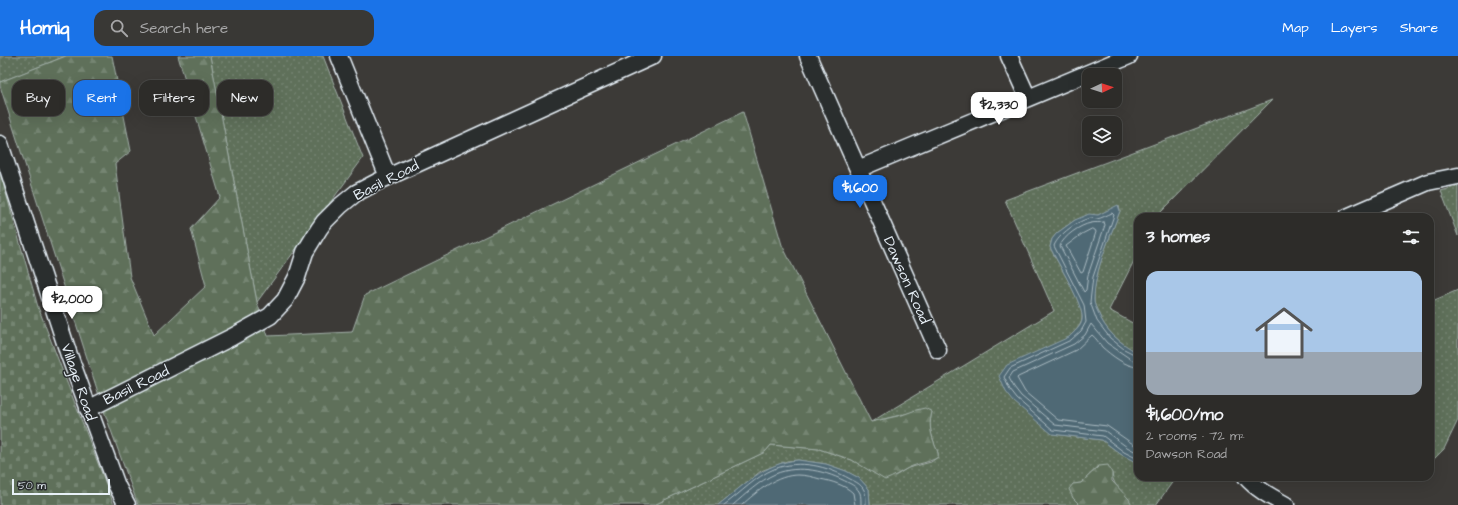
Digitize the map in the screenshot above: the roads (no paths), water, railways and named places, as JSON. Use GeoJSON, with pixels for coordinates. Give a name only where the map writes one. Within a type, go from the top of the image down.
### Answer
{"type":"FeatureCollection","features":[{"type":"Feature","properties":{"kind":"street"},"geometry":{"type":"LineString","coordinates":[[339,56],[388,177]]}},
{"type":"Feature","properties":{"kind":"street","name":"Basil Road"},"geometry":{"type":"LineString","coordinates":[[88,409],[232,337],[270,316],[285,300],[297,277],[305,252],[319,229],[340,206],[356,193],[652,56]]}},
{"type":"Feature","properties":{"kind":"street","name":"Dawson Road"},"geometry":{"type":"LineString","coordinates":[[808,56],[938,350]]}},
{"type":"Feature","properties":{"kind":"street"},"geometry":{"type":"LineString","coordinates":[[1009,56],[1028,98]]}},
{"type":"Feature","properties":{"kind":"street"},"geometry":{"type":"LineString","coordinates":[[858,170],[1129,56]]}},
{"type":"Feature","properties":{"kind":"street","name":"Village Road"},"geometry":{"type":"LineString","coordinates":[[0,144],[69,355],[117,486],[127,505]]}},
{"type":"Feature","properties":{"kind":"street"},"geometry":{"type":"LineString","coordinates":[[1355,213],[1428,182],[1458,176]]}},
{"type":"Feature","properties":{"kind":"street"},"geometry":{"type":"LineString","coordinates":[[1249,481],[1273,498],[1286,505]]}},
{"type":"Feature","properties":{"kind":"water"},"geometry":{"type":"Polygon","coordinates":[[[1118,205],[1120,211],[1107,243],[1100,266],[1094,302],[1101,319],[1109,331],[1119,341],[1134,351],[1134,461],[1122,455],[1102,440],[1052,434],[1014,402],[1006,392],[999,376],[1007,365],[1069,337],[1079,327],[1082,320],[1082,313],[1070,284],[1050,247],[1052,239],[1057,233],[1075,220],[1089,214],[1098,215],[1118,205]]]}},
{"type":"Feature","properties":{"kind":"water"},"geometry":{"type":"Polygon","coordinates":[[[798,460],[826,464],[846,471],[859,478],[869,489],[870,505],[718,505],[755,476],[775,466],[798,460]]]}}]}
